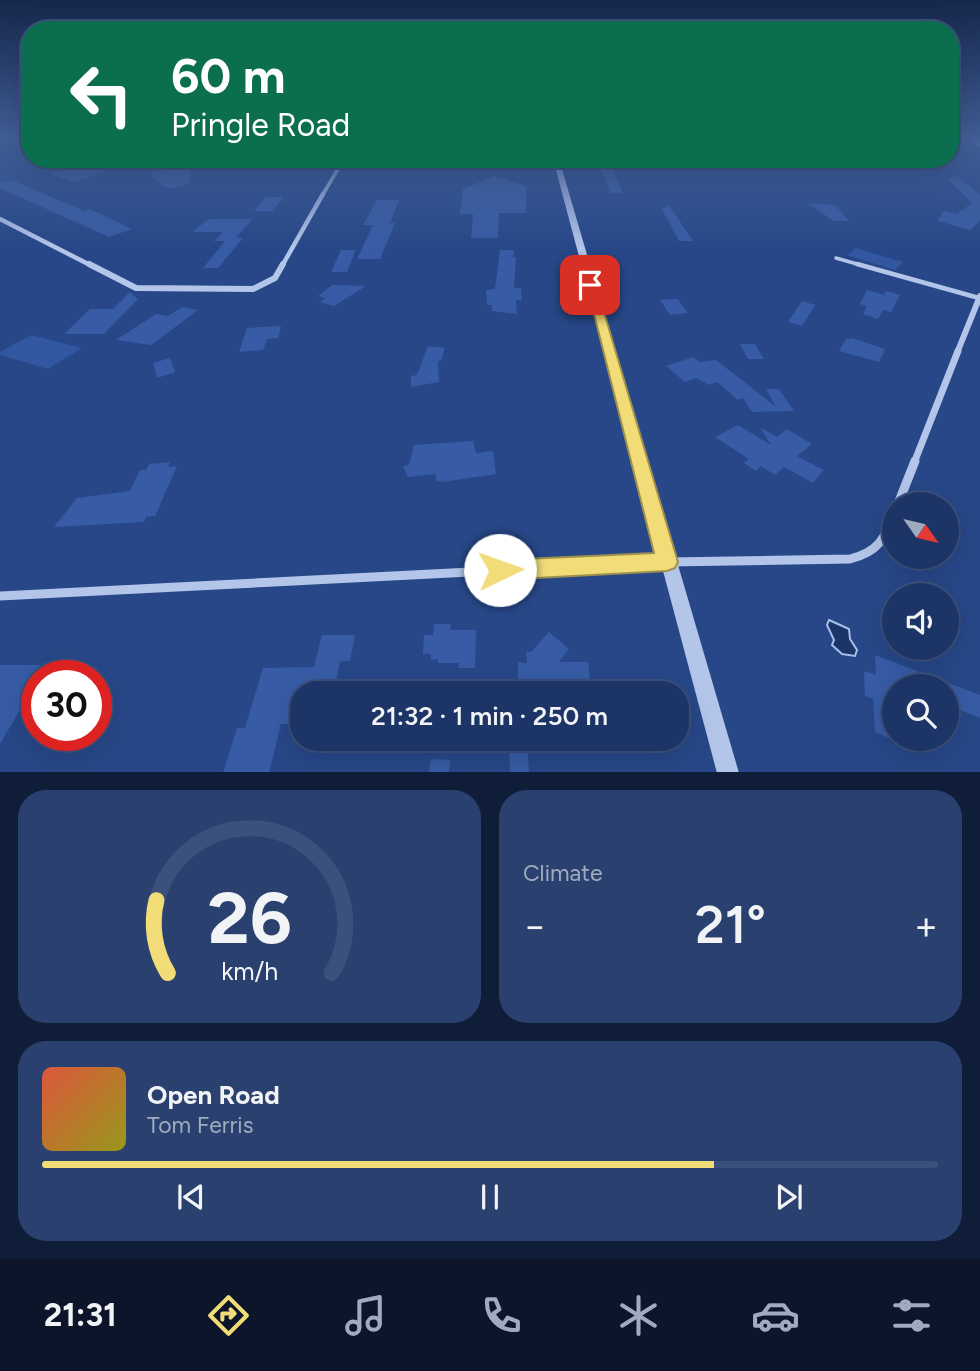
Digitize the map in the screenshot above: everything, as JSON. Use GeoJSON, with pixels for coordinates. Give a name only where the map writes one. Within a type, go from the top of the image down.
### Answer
{"type":"FeatureCollection","features":[{"type":"Feature","properties":{"kind":"street"},"geometry":{"type":"LineString","coordinates":[[0,219],[136,288],[253,289],[275,278],[334,176]]}},
{"type":"Feature","properties":{"kind":"street"},"geometry":{"type":"LineString","coordinates":[[560,176],[728,772]]}},
{"type":"Feature","properties":{"kind":"street"},"geometry":{"type":"LineString","coordinates":[[903,492],[980,297]]}},
{"type":"Feature","properties":{"kind":"street"},"geometry":{"type":"LineString","coordinates":[[0,596],[667,562],[850,559],[869,555],[880,548],[882,543]]}},
{"type":"Feature","properties":{"kind":"lane"},"geometry":{"type":"LineString","coordinates":[[836,258],[980,297]]}},
{"type":"Feature","properties":{"kind":"shaded area"},"geometry":{"type":"Polygon","coordinates":[[[856,248],[903,262],[895,270],[847,255],[856,248]]]}},
{"type":"Feature","properties":{"kind":"shaded area"},"geometry":{"type":"Polygon","coordinates":[[[31,335],[82,348],[48,369],[0,355],[0,352],[31,335]]]}},
{"type":"Feature","properties":{"kind":"shaded area"},"geometry":{"type":"Polygon","coordinates":[[[829,620],[849,629],[850,639],[857,650],[855,656],[842,654],[832,645],[834,640],[827,625],[829,620]]]}},
{"type":"Feature","properties":{"kind":"building"},"geometry":{"type":"Polygon","coordinates":[[[57,176],[93,176],[73,182],[57,176]]]}},
{"type":"Feature","properties":{"kind":"building"},"geometry":{"type":"Polygon","coordinates":[[[152,176],[190,176],[190,183],[174,188],[164,187],[152,176]]]}},
{"type":"Feature","properties":{"kind":"building"},"geometry":{"type":"Polygon","coordinates":[[[495,176],[526,186],[526,213],[499,213],[498,238],[471,238],[473,214],[460,214],[463,189],[495,176]]]}},
{"type":"Feature","properties":{"kind":"building"},"geometry":{"type":"Polygon","coordinates":[[[604,176],[616,176],[623,193],[611,193],[604,176]]]}},
{"type":"Feature","properties":{"kind":"building"},"geometry":{"type":"Polygon","coordinates":[[[957,176],[980,195],[980,221],[970,230],[938,221],[943,211],[957,214],[972,203],[949,180],[957,176]]]}},
{"type":"Feature","properties":{"kind":"building"},"geometry":{"type":"Polygon","coordinates":[[[12,180],[84,211],[90,209],[132,229],[109,237],[0,188],[0,183],[12,180]]]}},
{"type":"Feature","properties":{"kind":"building"},"geometry":{"type":"Polygon","coordinates":[[[266,197],[284,197],[272,211],[254,211],[266,197]]]}},
{"type":"Feature","properties":{"kind":"building"},"geometry":{"type":"Polygon","coordinates":[[[377,200],[399,200],[390,223],[395,223],[380,259],[357,259],[373,225],[363,225],[377,200]]]}},
{"type":"Feature","properties":{"kind":"building"},"geometry":{"type":"Polygon","coordinates":[[[807,203],[835,205],[849,221],[834,221],[807,203]]]}},
{"type":"Feature","properties":{"kind":"building"},"geometry":{"type":"Polygon","coordinates":[[[669,205],[693,241],[679,241],[662,209],[669,205]]]}},
{"type":"Feature","properties":{"kind":"building"},"geometry":{"type":"Polygon","coordinates":[[[209,219],[253,219],[236,237],[243,238],[218,268],[203,268],[225,241],[214,241],[223,232],[192,232],[209,219]]]}},
{"type":"Feature","properties":{"kind":"building"},"geometry":{"type":"Polygon","coordinates":[[[341,250],[356,250],[347,272],[331,272],[341,250]]]}},
{"type":"Feature","properties":{"kind":"building"},"geometry":{"type":"Polygon","coordinates":[[[500,250],[514,250],[513,257],[516,257],[514,288],[521,288],[522,300],[516,300],[517,314],[492,311],[492,305],[487,305],[486,290],[495,289],[500,250]]]}},
{"type":"Feature","properties":{"kind":"building"},"geometry":{"type":"Polygon","coordinates":[[[332,285],[366,286],[334,306],[320,302],[326,298],[318,296],[332,285]]]}},
{"type":"Feature","properties":{"kind":"building"},"geometry":{"type":"Polygon","coordinates":[[[867,290],[884,295],[886,291],[900,295],[891,312],[883,310],[878,319],[863,314],[867,306],[860,304],[867,290]]]}},
{"type":"Feature","properties":{"kind":"building"},"geometry":{"type":"Polygon","coordinates":[[[130,292],[138,299],[104,334],[64,334],[90,309],[113,309],[130,292]]]}},
{"type":"Feature","properties":{"kind":"building"},"geometry":{"type":"Polygon","coordinates":[[[677,299],[688,313],[670,315],[660,300],[677,299]]]}},
{"type":"Feature","properties":{"kind":"building"},"geometry":{"type":"Polygon","coordinates":[[[802,301],[815,305],[802,326],[788,322],[802,301]]]}},
{"type":"Feature","properties":{"kind":"building"},"geometry":{"type":"Polygon","coordinates":[[[182,307],[198,310],[151,345],[116,340],[156,314],[168,316],[182,307]]]}},
{"type":"Feature","properties":{"kind":"building"},"geometry":{"type":"Polygon","coordinates":[[[281,326],[278,338],[267,339],[263,350],[239,352],[247,328],[281,326]]]}},
{"type":"Feature","properties":{"kind":"building"},"geometry":{"type":"Polygon","coordinates":[[[852,338],[885,349],[879,362],[839,351],[846,339],[852,338]]]}},
{"type":"Feature","properties":{"kind":"building"},"geometry":{"type":"Polygon","coordinates":[[[740,344],[755,344],[764,359],[748,359],[740,344]]]}},
{"type":"Feature","properties":{"kind":"building"},"geometry":{"type":"Polygon","coordinates":[[[428,346],[445,348],[441,361],[438,361],[439,382],[411,387],[411,376],[417,375],[428,346]]]}},
{"type":"Feature","properties":{"kind":"building"},"geometry":{"type":"Polygon","coordinates":[[[693,357],[699,362],[716,360],[776,407],[766,389],[779,389],[794,411],[752,412],[743,398],[738,400],[717,382],[709,385],[696,378],[685,382],[666,366],[693,357]]]}},
{"type":"Feature","properties":{"kind":"building"},"geometry":{"type":"Polygon","coordinates":[[[170,358],[175,372],[157,378],[153,363],[170,358]]]}},
{"type":"Feature","properties":{"kind":"building"},"geometry":{"type":"Polygon","coordinates":[[[738,425],[771,445],[760,427],[777,437],[787,429],[812,444],[797,456],[824,470],[813,483],[784,467],[775,475],[761,466],[756,471],[744,463],[749,459],[715,437],[738,425]]]}},
{"type":"Feature","properties":{"kind":"building"},"geometry":{"type":"Polygon","coordinates":[[[473,441],[476,453],[493,451],[496,474],[442,482],[436,481],[436,474],[408,477],[403,466],[409,465],[414,445],[473,441]]]}},
{"type":"Feature","properties":{"kind":"building"},"geometry":{"type":"Polygon","coordinates":[[[170,462],[168,467],[177,466],[155,516],[146,517],[144,522],[54,527],[77,498],[130,491],[140,470],[146,470],[149,464],[170,462]]]}},
{"type":"Feature","properties":{"kind":"building"},"geometry":{"type":"Polygon","coordinates":[[[434,624],[451,624],[450,630],[476,630],[475,668],[458,668],[459,663],[438,663],[438,659],[431,660],[431,654],[423,654],[424,635],[433,635],[434,624]]]}},
{"type":"Feature","properties":{"kind":"building"},"geometry":{"type":"Polygon","coordinates":[[[549,632],[569,649],[559,662],[588,662],[590,681],[518,681],[518,662],[527,663],[526,652],[531,652],[549,632]]]}},
{"type":"Feature","properties":{"kind":"building"},"geometry":{"type":"Polygon","coordinates":[[[322,635],[355,635],[350,661],[340,661],[336,681],[290,681],[290,724],[281,724],[269,772],[223,772],[237,728],[245,728],[263,668],[314,667],[322,635]]]}},
{"type":"Feature","properties":{"kind":"building"},"geometry":{"type":"Polygon","coordinates":[[[875,655],[882,660],[925,674],[882,674],[882,735],[875,732],[873,699],[865,696],[864,671],[876,675],[875,655]]]}},
{"type":"Feature","properties":{"kind":"building"},"geometry":{"type":"Polygon","coordinates":[[[0,665],[21,665],[21,708],[0,744],[0,665]]]}},
{"type":"Feature","properties":{"kind":"building"},"geometry":{"type":"Polygon","coordinates":[[[959,687],[980,695],[980,718],[959,710],[959,687]]]}},
{"type":"Feature","properties":{"kind":"building"},"geometry":{"type":"Polygon","coordinates":[[[509,751],[527,751],[529,772],[510,772],[509,751]]]}},
{"type":"Feature","properties":{"kind":"building"},"geometry":{"type":"Polygon","coordinates":[[[431,759],[450,760],[449,772],[429,772],[431,759]]]}},
{"type":"Feature","properties":{"kind":"route"},"geometry":{"type":"LineString","coordinates":[[500,570],[667,562],[590,285]]}}]}
